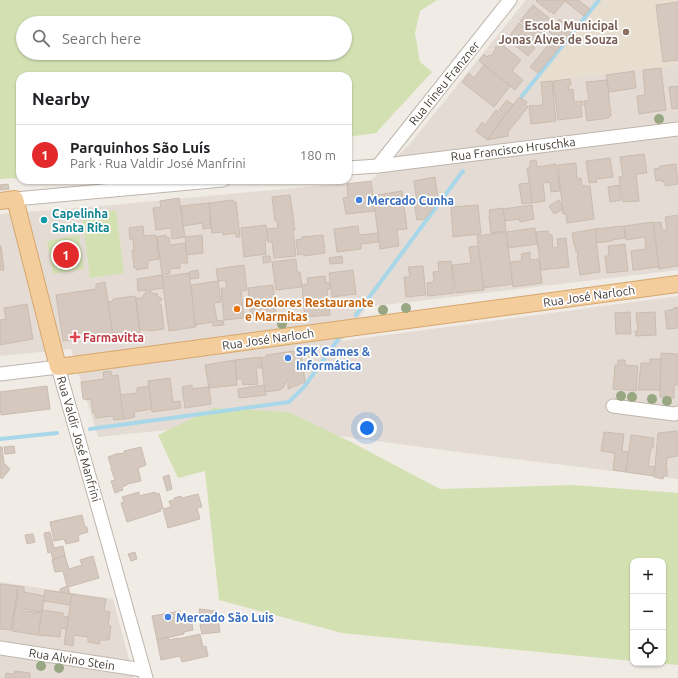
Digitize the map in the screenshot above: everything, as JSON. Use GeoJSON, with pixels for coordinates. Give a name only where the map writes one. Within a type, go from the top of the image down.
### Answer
{"type":"FeatureCollection","features":[{"type":"Feature","properties":{"kind":"main road","name":"Rua Valdir José Manfrini"},"geometry":{"type":"LineString","coordinates":[[7,200],[58,367]]}},
{"type":"Feature","properties":{"kind":"main road","name":"Rua José Narloch"},"geometry":{"type":"LineString","coordinates":[[58,367],[678,284]]}},
{"type":"Feature","properties":{"kind":"street","name":"Rua Irineu Franzner"},"geometry":{"type":"LineString","coordinates":[[378,166],[510,0]]}},
{"type":"Feature","properties":{"kind":"street","name":"Rua Francisco Hruschka"},"geometry":{"type":"LineString","coordinates":[[352,168],[378,166],[678,129]]}},
{"type":"Feature","properties":{"kind":"street"},"geometry":{"type":"LineString","coordinates":[[7,200],[180,184]]}},
{"type":"Feature","properties":{"kind":"street","name":"Rua José Narloch"},"geometry":{"type":"LineString","coordinates":[[0,374],[58,367]]}},
{"type":"Feature","properties":{"kind":"street","name":"Rua Valdir José Manfrini"},"geometry":{"type":"LineString","coordinates":[[58,367],[144,674]]}},
{"type":"Feature","properties":{"kind":"street"},"geometry":{"type":"LineString","coordinates":[[613,406],[674,414],[678,413]]}},
{"type":"Feature","properties":{"kind":"street","name":"Rua Alvino Stein"},"geometry":{"type":"LineString","coordinates":[[0,648],[144,674]]}},
{"type":"Feature","properties":{"kind":"shaded area"},"geometry":{"type":"Polygon","coordinates":[[[526,0],[678,0],[678,270],[367,307],[342,341],[678,296],[678,479],[233,422],[98,437],[71,349],[0,356],[0,214],[338,184],[352,184],[352,183],[370,181],[409,145],[526,0]]]}},
{"type":"Feature","properties":{"kind":"shaded area","name":"Escola Municipal Jonas Alves de Souza"},"geometry":{"type":"Polygon","coordinates":[[[600,0],[678,0],[678,65],[535,83],[600,0]]]}},
{"type":"Feature","properties":{"kind":"shaded area"},"geometry":{"type":"Polygon","coordinates":[[[0,582],[113,599],[134,678],[0,678],[0,582]]]}},
{"type":"Feature","properties":{"kind":"green space"},"geometry":{"type":"Polygon","coordinates":[[[0,0],[437,0],[420,11],[415,33],[420,62],[432,72],[376,133],[352,136],[352,72],[16,72],[16,178],[0,179],[0,0]]]}},
{"type":"Feature","properties":{"kind":"green space"},"geometry":{"type":"Polygon","coordinates":[[[116,210],[124,273],[90,278],[82,215],[116,210]]]}},
{"type":"Feature","properties":{"kind":"green space"},"geometry":{"type":"Polygon","coordinates":[[[79,235],[84,269],[53,274],[47,241],[79,235]]]}},
{"type":"Feature","properties":{"kind":"green space"},"geometry":{"type":"Polygon","coordinates":[[[214,408],[289,412],[353,443],[440,489],[573,485],[678,493],[678,665],[666,664],[666,558],[630,558],[630,661],[342,633],[219,600],[205,471],[178,478],[158,435],[214,408]]]}},
{"type":"Feature","properties":{"kind":"building"},"geometry":{"type":"Polygon","coordinates":[[[578,0],[590,9],[584,16],[565,1],[554,14],[536,1],[578,0]]]}},
{"type":"Feature","properties":{"kind":"building"},"geometry":{"type":"Polygon","coordinates":[[[678,2],[678,60],[663,62],[656,5],[678,2]]]}},
{"type":"Feature","properties":{"kind":"building"},"geometry":{"type":"Polygon","coordinates":[[[533,5],[554,22],[541,38],[520,21],[533,5]]]}},
{"type":"Feature","properties":{"kind":"building"},"geometry":{"type":"Polygon","coordinates":[[[559,19],[573,30],[556,52],[543,42],[549,35],[557,42],[559,40],[549,32],[559,19]]]}},
{"type":"Feature","properties":{"kind":"building"},"geometry":{"type":"Polygon","coordinates":[[[519,23],[539,38],[533,46],[535,48],[528,56],[507,39],[519,23]]]}},
{"type":"Feature","properties":{"kind":"building"},"geometry":{"type":"Polygon","coordinates":[[[501,44],[521,60],[512,71],[523,80],[515,90],[479,61],[484,54],[487,57],[489,55],[491,56],[496,49],[496,46],[498,47],[501,44]]]}},
{"type":"Feature","properties":{"kind":"building"},"geometry":{"type":"Polygon","coordinates":[[[548,45],[556,52],[538,73],[530,67],[548,45]]]}},
{"type":"Feature","properties":{"kind":"building"},"geometry":{"type":"Polygon","coordinates":[[[484,65],[510,86],[494,107],[462,82],[469,73],[474,78],[484,65]]]}},
{"type":"Feature","properties":{"kind":"building"},"geometry":{"type":"Polygon","coordinates":[[[661,68],[666,110],[639,114],[637,96],[645,95],[643,70],[661,68]]]}},
{"type":"Feature","properties":{"kind":"building"},"geometry":{"type":"Polygon","coordinates":[[[634,71],[636,88],[609,92],[606,75],[634,71]]]}},
{"type":"Feature","properties":{"kind":"building"},"geometry":{"type":"Polygon","coordinates":[[[570,79],[571,85],[568,85],[569,90],[573,89],[574,102],[582,101],[582,117],[558,120],[553,81],[570,79]]]}},
{"type":"Feature","properties":{"kind":"building"},"geometry":{"type":"Polygon","coordinates":[[[607,80],[611,116],[609,116],[609,118],[587,121],[584,101],[589,100],[586,82],[607,80]]]}},
{"type":"Feature","properties":{"kind":"building"},"geometry":{"type":"Polygon","coordinates":[[[552,81],[556,121],[531,124],[529,106],[543,105],[541,82],[552,81]]]}},
{"type":"Feature","properties":{"kind":"building"},"geometry":{"type":"Polygon","coordinates":[[[678,86],[678,108],[672,109],[669,87],[678,86]]]}},
{"type":"Feature","properties":{"kind":"building"},"geometry":{"type":"Polygon","coordinates":[[[519,97],[527,102],[525,105],[528,107],[508,132],[508,136],[487,140],[519,97]]]}},
{"type":"Feature","properties":{"kind":"building"},"geometry":{"type":"Polygon","coordinates":[[[507,100],[513,105],[505,115],[499,110],[507,100]]]}},
{"type":"Feature","properties":{"kind":"building"},"geometry":{"type":"Polygon","coordinates":[[[496,110],[504,116],[487,140],[476,131],[482,122],[485,125],[496,110]]]}},
{"type":"Feature","properties":{"kind":"building"},"geometry":{"type":"Polygon","coordinates":[[[644,154],[647,173],[636,174],[639,201],[623,202],[619,177],[623,176],[620,157],[644,154]]]}},
{"type":"Feature","properties":{"kind":"building"},"geometry":{"type":"Polygon","coordinates":[[[610,158],[613,177],[596,179],[597,182],[589,183],[586,161],[610,158]]]}},
{"type":"Feature","properties":{"kind":"building"},"geometry":{"type":"Polygon","coordinates":[[[536,160],[537,167],[556,164],[560,191],[551,192],[550,182],[543,183],[545,201],[532,203],[527,168],[530,168],[530,161],[536,160]]]}},
{"type":"Feature","properties":{"kind":"building"},"geometry":{"type":"Polygon","coordinates":[[[576,163],[577,179],[581,178],[582,186],[590,186],[594,219],[567,223],[566,214],[563,214],[558,165],[576,163]]]}},
{"type":"Feature","properties":{"kind":"building"},"geometry":{"type":"Polygon","coordinates":[[[676,164],[678,184],[665,186],[665,182],[662,182],[662,180],[656,181],[654,169],[660,168],[660,166],[676,164]]]}},
{"type":"Feature","properties":{"kind":"building"},"geometry":{"type":"Polygon","coordinates":[[[435,177],[438,199],[440,199],[425,219],[417,220],[414,203],[417,203],[414,181],[435,177]]]}},
{"type":"Feature","properties":{"kind":"building","name":"Mercado Cunha"},"geometry":{"type":"Polygon","coordinates":[[[371,181],[375,211],[346,214],[343,198],[348,197],[347,184],[371,181]]]}},
{"type":"Feature","properties":{"kind":"building"},"geometry":{"type":"Polygon","coordinates":[[[530,183],[532,203],[522,204],[519,184],[530,183]]]}},
{"type":"Feature","properties":{"kind":"building"},"geometry":{"type":"Polygon","coordinates":[[[8,184],[9,189],[0,190],[0,185],[8,184]]]}},
{"type":"Feature","properties":{"kind":"building"},"geometry":{"type":"Polygon","coordinates":[[[619,185],[621,200],[610,202],[608,187],[619,185]]]}},
{"type":"Feature","properties":{"kind":"building"},"geometry":{"type":"Polygon","coordinates":[[[402,191],[407,229],[397,230],[399,246],[380,249],[374,203],[378,202],[377,195],[402,191]]]}},
{"type":"Feature","properties":{"kind":"building"},"geometry":{"type":"Polygon","coordinates":[[[290,195],[295,230],[293,230],[296,256],[274,258],[272,242],[268,242],[267,229],[278,228],[277,221],[275,221],[272,197],[290,195]]]}},
{"type":"Feature","properties":{"kind":"building"},"geometry":{"type":"Polygon","coordinates":[[[179,198],[185,237],[172,239],[171,228],[156,230],[153,208],[161,207],[160,201],[179,198]]]}},
{"type":"Feature","properties":{"kind":"building"},"geometry":{"type":"Polygon","coordinates":[[[233,200],[233,202],[236,202],[240,237],[236,237],[236,233],[223,235],[223,232],[212,233],[209,203],[233,200]]]}},
{"type":"Feature","properties":{"kind":"building"},"geometry":{"type":"Polygon","coordinates":[[[559,200],[562,210],[554,214],[549,206],[559,200]]]}},
{"type":"Feature","properties":{"kind":"building"},"geometry":{"type":"Polygon","coordinates":[[[209,203],[211,228],[203,229],[203,223],[183,226],[181,206],[209,203]]]}},
{"type":"Feature","properties":{"kind":"building"},"geometry":{"type":"Polygon","coordinates":[[[478,205],[481,234],[453,237],[451,207],[478,205]]]}},
{"type":"Feature","properties":{"kind":"building"},"geometry":{"type":"Polygon","coordinates":[[[532,205],[534,219],[520,222],[519,219],[505,221],[503,209],[532,205]]]}},
{"type":"Feature","properties":{"kind":"building"},"geometry":{"type":"Polygon","coordinates":[[[503,208],[506,231],[491,233],[489,210],[503,208]]]}},
{"type":"Feature","properties":{"kind":"building"},"geometry":{"type":"Polygon","coordinates":[[[678,215],[678,266],[659,269],[653,223],[661,222],[662,230],[667,230],[665,217],[678,215]]]}},
{"type":"Feature","properties":{"kind":"building"},"geometry":{"type":"Polygon","coordinates":[[[653,222],[659,267],[633,270],[631,251],[646,249],[645,237],[626,240],[624,226],[653,222]]]}},
{"type":"Feature","properties":{"kind":"building"},"geometry":{"type":"Polygon","coordinates":[[[266,225],[268,240],[265,240],[266,254],[244,257],[241,228],[266,225]]]}},
{"type":"Feature","properties":{"kind":"building"},"geometry":{"type":"Polygon","coordinates":[[[143,226],[144,236],[156,235],[159,259],[148,261],[148,268],[136,270],[136,267],[134,268],[132,250],[134,250],[133,239],[130,240],[129,228],[143,226]]]}},
{"type":"Feature","properties":{"kind":"building"},"geometry":{"type":"Polygon","coordinates":[[[358,226],[359,235],[378,233],[379,242],[361,244],[361,249],[337,252],[334,229],[358,226]]]}},
{"type":"Feature","properties":{"kind":"building"},"geometry":{"type":"Polygon","coordinates":[[[624,226],[625,238],[596,243],[595,229],[624,226]]]}},
{"type":"Feature","properties":{"kind":"building"},"geometry":{"type":"Polygon","coordinates":[[[535,228],[537,244],[508,248],[506,232],[535,228]]]}},
{"type":"Feature","properties":{"kind":"building"},"geometry":{"type":"Polygon","coordinates":[[[595,229],[600,272],[580,275],[577,256],[578,252],[576,252],[572,233],[595,229]]]}},
{"type":"Feature","properties":{"kind":"building"},"geometry":{"type":"Polygon","coordinates":[[[548,231],[549,235],[552,235],[553,248],[558,247],[557,239],[566,238],[569,267],[541,270],[536,232],[548,231]]]}},
{"type":"Feature","properties":{"kind":"building"},"geometry":{"type":"Polygon","coordinates":[[[506,232],[513,284],[483,288],[477,236],[506,232]]]}},
{"type":"Feature","properties":{"kind":"building"},"geometry":{"type":"Polygon","coordinates":[[[166,235],[166,238],[169,237],[170,245],[185,243],[188,263],[180,263],[180,268],[170,269],[170,274],[162,275],[157,237],[166,235]]]}},
{"type":"Feature","properties":{"kind":"building"},"geometry":{"type":"Polygon","coordinates":[[[202,235],[203,253],[187,255],[185,237],[202,235]]]}},
{"type":"Feature","properties":{"kind":"building"},"geometry":{"type":"Polygon","coordinates":[[[323,235],[325,253],[304,256],[304,254],[298,255],[296,240],[302,239],[302,237],[323,235]]]}},
{"type":"Feature","properties":{"kind":"building"},"geometry":{"type":"Polygon","coordinates":[[[625,244],[628,271],[607,273],[605,256],[609,256],[608,246],[625,244]]]}},
{"type":"Feature","properties":{"kind":"building"},"geometry":{"type":"Polygon","coordinates":[[[1,246],[4,270],[0,270],[1,246]]]}},
{"type":"Feature","properties":{"kind":"building"},"geometry":{"type":"Polygon","coordinates":[[[478,246],[484,290],[456,293],[452,265],[471,263],[469,247],[478,246]]]}},
{"type":"Feature","properties":{"kind":"building"},"geometry":{"type":"Polygon","coordinates":[[[530,252],[530,260],[539,259],[542,283],[513,287],[510,262],[522,261],[521,254],[530,252]]]}},
{"type":"Feature","properties":{"kind":"building"},"geometry":{"type":"Polygon","coordinates":[[[263,256],[270,256],[271,262],[263,263],[263,256]]]}},
{"type":"Feature","properties":{"kind":"building"},"geometry":{"type":"Polygon","coordinates":[[[342,256],[343,263],[330,264],[329,258],[342,256]]]}},
{"type":"Feature","properties":{"kind":"building"},"geometry":{"type":"Polygon","coordinates":[[[296,259],[297,272],[300,272],[302,287],[276,290],[272,262],[296,259]]]}},
{"type":"Feature","properties":{"kind":"building"},"geometry":{"type":"Polygon","coordinates":[[[451,261],[454,293],[428,296],[427,283],[434,282],[433,272],[439,271],[438,262],[451,261]]]}},
{"type":"Feature","properties":{"kind":"building"},"geometry":{"type":"Polygon","coordinates":[[[244,265],[247,290],[241,291],[244,318],[224,320],[221,288],[227,288],[225,280],[218,281],[216,269],[244,265]]]}},
{"type":"Feature","properties":{"kind":"building"},"geometry":{"type":"Polygon","coordinates":[[[423,266],[426,295],[406,297],[404,277],[410,277],[408,267],[423,266]]]}},
{"type":"Feature","properties":{"kind":"building"},"geometry":{"type":"Polygon","coordinates":[[[198,270],[199,278],[190,279],[189,272],[198,270]]]}},
{"type":"Feature","properties":{"kind":"building"},"geometry":{"type":"Polygon","coordinates":[[[353,270],[356,294],[332,297],[329,273],[353,270]]]}},
{"type":"Feature","properties":{"kind":"building"},"geometry":{"type":"Polygon","coordinates":[[[189,273],[196,327],[169,331],[162,277],[189,273]]]}},
{"type":"Feature","properties":{"kind":"building"},"geometry":{"type":"Polygon","coordinates":[[[162,275],[164,288],[149,290],[154,294],[157,293],[157,296],[162,299],[159,305],[161,304],[164,329],[149,331],[140,330],[136,298],[142,298],[147,290],[138,291],[137,279],[162,275]]]}},
{"type":"Feature","properties":{"kind":"building"},"geometry":{"type":"Polygon","coordinates":[[[325,276],[326,283],[329,282],[330,289],[327,290],[330,315],[305,317],[302,285],[308,284],[307,278],[325,276]]]}},
{"type":"Feature","properties":{"kind":"building"},"geometry":{"type":"Polygon","coordinates":[[[218,281],[221,302],[214,303],[217,321],[223,320],[224,325],[213,326],[213,322],[195,325],[191,285],[218,281]]]}},
{"type":"Feature","properties":{"kind":"building"},"geometry":{"type":"Polygon","coordinates":[[[105,282],[113,334],[98,337],[98,339],[85,341],[84,338],[63,341],[56,295],[96,289],[96,284],[105,282]]]}},
{"type":"Feature","properties":{"kind":"building"},"geometry":{"type":"Polygon","coordinates":[[[273,285],[276,314],[251,318],[248,288],[273,285]]]}},
{"type":"Feature","properties":{"kind":"building"},"geometry":{"type":"Polygon","coordinates":[[[135,296],[140,333],[113,336],[108,302],[113,301],[113,299],[135,296]]]}},
{"type":"Feature","properties":{"kind":"building"},"geometry":{"type":"Polygon","coordinates":[[[27,304],[33,339],[0,345],[0,320],[6,319],[4,308],[27,304]]]}},
{"type":"Feature","properties":{"kind":"building"},"geometry":{"type":"Polygon","coordinates":[[[678,307],[678,328],[667,329],[665,311],[678,307]]]}},
{"type":"Feature","properties":{"kind":"building"},"geometry":{"type":"Polygon","coordinates":[[[630,312],[631,334],[616,334],[615,313],[630,312]]]}},
{"type":"Feature","properties":{"kind":"building"},"geometry":{"type":"Polygon","coordinates":[[[655,312],[656,335],[636,336],[635,331],[638,331],[636,313],[655,312]]]}},
{"type":"Feature","properties":{"kind":"building"},"geometry":{"type":"Polygon","coordinates":[[[294,351],[294,354],[301,353],[305,382],[288,389],[288,381],[286,381],[283,388],[280,390],[265,392],[261,358],[266,357],[266,355],[294,351]]]}},
{"type":"Feature","properties":{"kind":"building"},"geometry":{"type":"Polygon","coordinates":[[[661,353],[678,354],[678,385],[674,385],[674,398],[660,397],[661,353]]]}},
{"type":"Feature","properties":{"kind":"building"},"geometry":{"type":"Polygon","coordinates":[[[261,357],[262,368],[256,368],[258,384],[243,385],[242,379],[237,379],[235,360],[261,357]]]}},
{"type":"Feature","properties":{"kind":"building"},"geometry":{"type":"Polygon","coordinates":[[[650,359],[661,359],[660,390],[638,390],[641,363],[650,363],[650,359]]]}},
{"type":"Feature","properties":{"kind":"building"},"geometry":{"type":"Polygon","coordinates":[[[235,360],[237,385],[209,388],[205,365],[235,360]]]}},
{"type":"Feature","properties":{"kind":"building"},"geometry":{"type":"Polygon","coordinates":[[[618,360],[625,360],[625,365],[638,366],[636,391],[613,389],[615,365],[618,365],[618,360]]]}},
{"type":"Feature","properties":{"kind":"building"},"geometry":{"type":"Polygon","coordinates":[[[111,371],[112,376],[118,375],[124,419],[114,420],[113,416],[96,418],[95,413],[93,413],[91,399],[83,399],[81,382],[104,379],[103,372],[111,371]]]}},
{"type":"Feature","properties":{"kind":"building"},"geometry":{"type":"Polygon","coordinates":[[[170,378],[173,402],[180,401],[181,408],[152,412],[148,381],[170,378]]]}},
{"type":"Feature","properties":{"kind":"building"},"geometry":{"type":"Polygon","coordinates":[[[192,385],[192,389],[209,387],[211,404],[185,408],[182,387],[192,385]]]}},
{"type":"Feature","properties":{"kind":"building"},"geometry":{"type":"Polygon","coordinates":[[[264,385],[266,395],[239,398],[238,389],[264,385]]]}},
{"type":"Feature","properties":{"kind":"building"},"geometry":{"type":"Polygon","coordinates":[[[47,386],[50,409],[1,415],[0,392],[47,386]]]}},
{"type":"Feature","properties":{"kind":"building"},"geometry":{"type":"Polygon","coordinates":[[[149,386],[152,409],[134,412],[135,417],[124,419],[120,395],[137,393],[137,388],[149,386]]]}},
{"type":"Feature","properties":{"kind":"building"},"geometry":{"type":"Polygon","coordinates":[[[677,431],[678,456],[667,458],[667,476],[664,475],[663,479],[654,477],[658,433],[677,431]]]}},
{"type":"Feature","properties":{"kind":"building"},"geometry":{"type":"Polygon","coordinates":[[[604,432],[624,434],[622,451],[629,452],[626,472],[613,470],[615,453],[601,451],[604,432]]]}},
{"type":"Feature","properties":{"kind":"building"},"geometry":{"type":"Polygon","coordinates":[[[631,435],[654,438],[648,466],[655,467],[654,476],[626,472],[631,435]]]}},
{"type":"Feature","properties":{"kind":"building"},"geometry":{"type":"Polygon","coordinates":[[[14,446],[15,453],[5,454],[4,447],[14,446]]]}},
{"type":"Feature","properties":{"kind":"building"},"geometry":{"type":"Polygon","coordinates":[[[0,447],[2,447],[4,463],[10,469],[2,479],[0,477],[0,447]]]}},
{"type":"Feature","properties":{"kind":"building"},"geometry":{"type":"Polygon","coordinates":[[[141,447],[146,465],[138,468],[141,481],[127,484],[122,487],[123,490],[115,493],[111,481],[115,480],[108,457],[141,447]]]}},
{"type":"Feature","properties":{"kind":"building"},"geometry":{"type":"Polygon","coordinates":[[[169,475],[172,489],[167,491],[163,477],[169,475]]]}},
{"type":"Feature","properties":{"kind":"building"},"geometry":{"type":"Polygon","coordinates":[[[139,492],[139,496],[155,492],[155,494],[159,493],[163,508],[160,509],[161,511],[127,522],[121,503],[124,502],[122,497],[139,492]]]}},
{"type":"Feature","properties":{"kind":"building"},"geometry":{"type":"Polygon","coordinates":[[[198,494],[202,507],[197,508],[200,519],[168,528],[163,509],[171,507],[169,501],[181,496],[182,498],[198,494]]]}},
{"type":"Feature","properties":{"kind":"building"},"geometry":{"type":"Polygon","coordinates":[[[82,515],[88,532],[78,535],[79,541],[66,544],[64,539],[54,541],[50,522],[82,515]]]}},
{"type":"Feature","properties":{"kind":"building"},"geometry":{"type":"Polygon","coordinates":[[[50,532],[54,548],[63,546],[65,556],[53,560],[51,552],[48,553],[44,533],[50,532]]]}},
{"type":"Feature","properties":{"kind":"building"},"geometry":{"type":"Polygon","coordinates":[[[33,534],[35,542],[27,544],[25,535],[33,534]]]}},
{"type":"Feature","properties":{"kind":"building"},"geometry":{"type":"Polygon","coordinates":[[[135,552],[137,559],[131,561],[128,554],[135,552]]]}},
{"type":"Feature","properties":{"kind":"building"},"geometry":{"type":"Polygon","coordinates":[[[65,556],[69,569],[82,565],[80,560],[93,556],[99,578],[68,587],[70,594],[61,593],[60,589],[67,586],[63,571],[55,572],[52,560],[65,556]]]}},
{"type":"Feature","properties":{"kind":"building"},"geometry":{"type":"Polygon","coordinates":[[[0,584],[18,586],[11,630],[0,629],[0,584]]]}},
{"type":"Feature","properties":{"kind":"building"},"geometry":{"type":"Polygon","coordinates":[[[18,586],[24,587],[24,592],[45,596],[42,612],[23,609],[22,611],[42,613],[38,635],[12,631],[18,586]]]}},
{"type":"Feature","properties":{"kind":"building"},"geometry":{"type":"Polygon","coordinates":[[[45,590],[72,594],[70,605],[44,601],[45,590]]]}},
{"type":"Feature","properties":{"kind":"building"},"geometry":{"type":"Polygon","coordinates":[[[72,594],[106,599],[104,611],[110,612],[108,625],[111,626],[109,640],[100,640],[99,644],[88,642],[88,637],[74,635],[73,646],[64,644],[72,594]]]}},
{"type":"Feature","properties":{"kind":"building"},"geometry":{"type":"Polygon","coordinates":[[[199,609],[217,611],[220,632],[202,634],[199,609]]]}},
{"type":"Feature","properties":{"kind":"building"},"geometry":{"type":"Polygon","coordinates":[[[42,610],[63,613],[63,616],[68,617],[67,629],[61,628],[60,637],[38,635],[42,610]]]}},
{"type":"Feature","properties":{"kind":"building"},"geometry":{"type":"Polygon","coordinates":[[[180,611],[182,618],[191,616],[193,630],[184,632],[184,634],[157,640],[152,616],[180,611]]]}},
{"type":"Feature","properties":{"kind":"building"},"geometry":{"type":"Polygon","coordinates":[[[200,634],[203,647],[206,646],[208,656],[182,662],[180,656],[161,660],[157,640],[168,637],[169,640],[178,639],[200,634]]]}},
{"type":"Feature","properties":{"kind":"building"},"geometry":{"type":"Polygon","coordinates":[[[15,671],[30,673],[30,678],[5,678],[6,673],[14,674],[15,671]]]}},
{"type":"Feature","properties":{"kind":"waterway"},"geometry":{"type":"LineString","coordinates":[[522,96],[599,0]]}},
{"type":"Feature","properties":{"kind":"waterway"},"geometry":{"type":"LineString","coordinates":[[356,315],[463,171]]}},
{"type":"Feature","properties":{"kind":"waterway"},"geometry":{"type":"LineString","coordinates":[[90,429],[289,402],[304,387],[339,338]]}},
{"type":"Feature","properties":{"kind":"waterway"},"geometry":{"type":"LineString","coordinates":[[0,439],[57,433]]}},
{"type":"Feature","properties":{"kind":"place","name":"Escola Municipal Jonas Alves de Souza"},"geometry":{"type":"Point","coordinates":[626,32]}},
{"type":"Feature","properties":{"kind":"place","name":"Mercado Cunha"},"geometry":{"type":"Point","coordinates":[359,200]}},
{"type":"Feature","properties":{"kind":"place","name":"Capelinha Santa Rita"},"geometry":{"type":"Point","coordinates":[44,220]}},
{"type":"Feature","properties":{"kind":"place","name":"Parquinhos São Luís"},"geometry":{"type":"Point","coordinates":[66,255]}},
{"type":"Feature","properties":{"kind":"place","name":"Decolores Restaurante e Marmitas"},"geometry":{"type":"Point","coordinates":[237,309]}},
{"type":"Feature","properties":{"kind":"place","name":"Farmavitta"},"geometry":{"type":"Point","coordinates":[75,337]}},
{"type":"Feature","properties":{"kind":"place","name":"SPK Games & Informática"},"geometry":{"type":"Point","coordinates":[288,358]}},
{"type":"Feature","properties":{"kind":"place","name":"Mercado São Luis"},"geometry":{"type":"Point","coordinates":[168,617]}}]}
